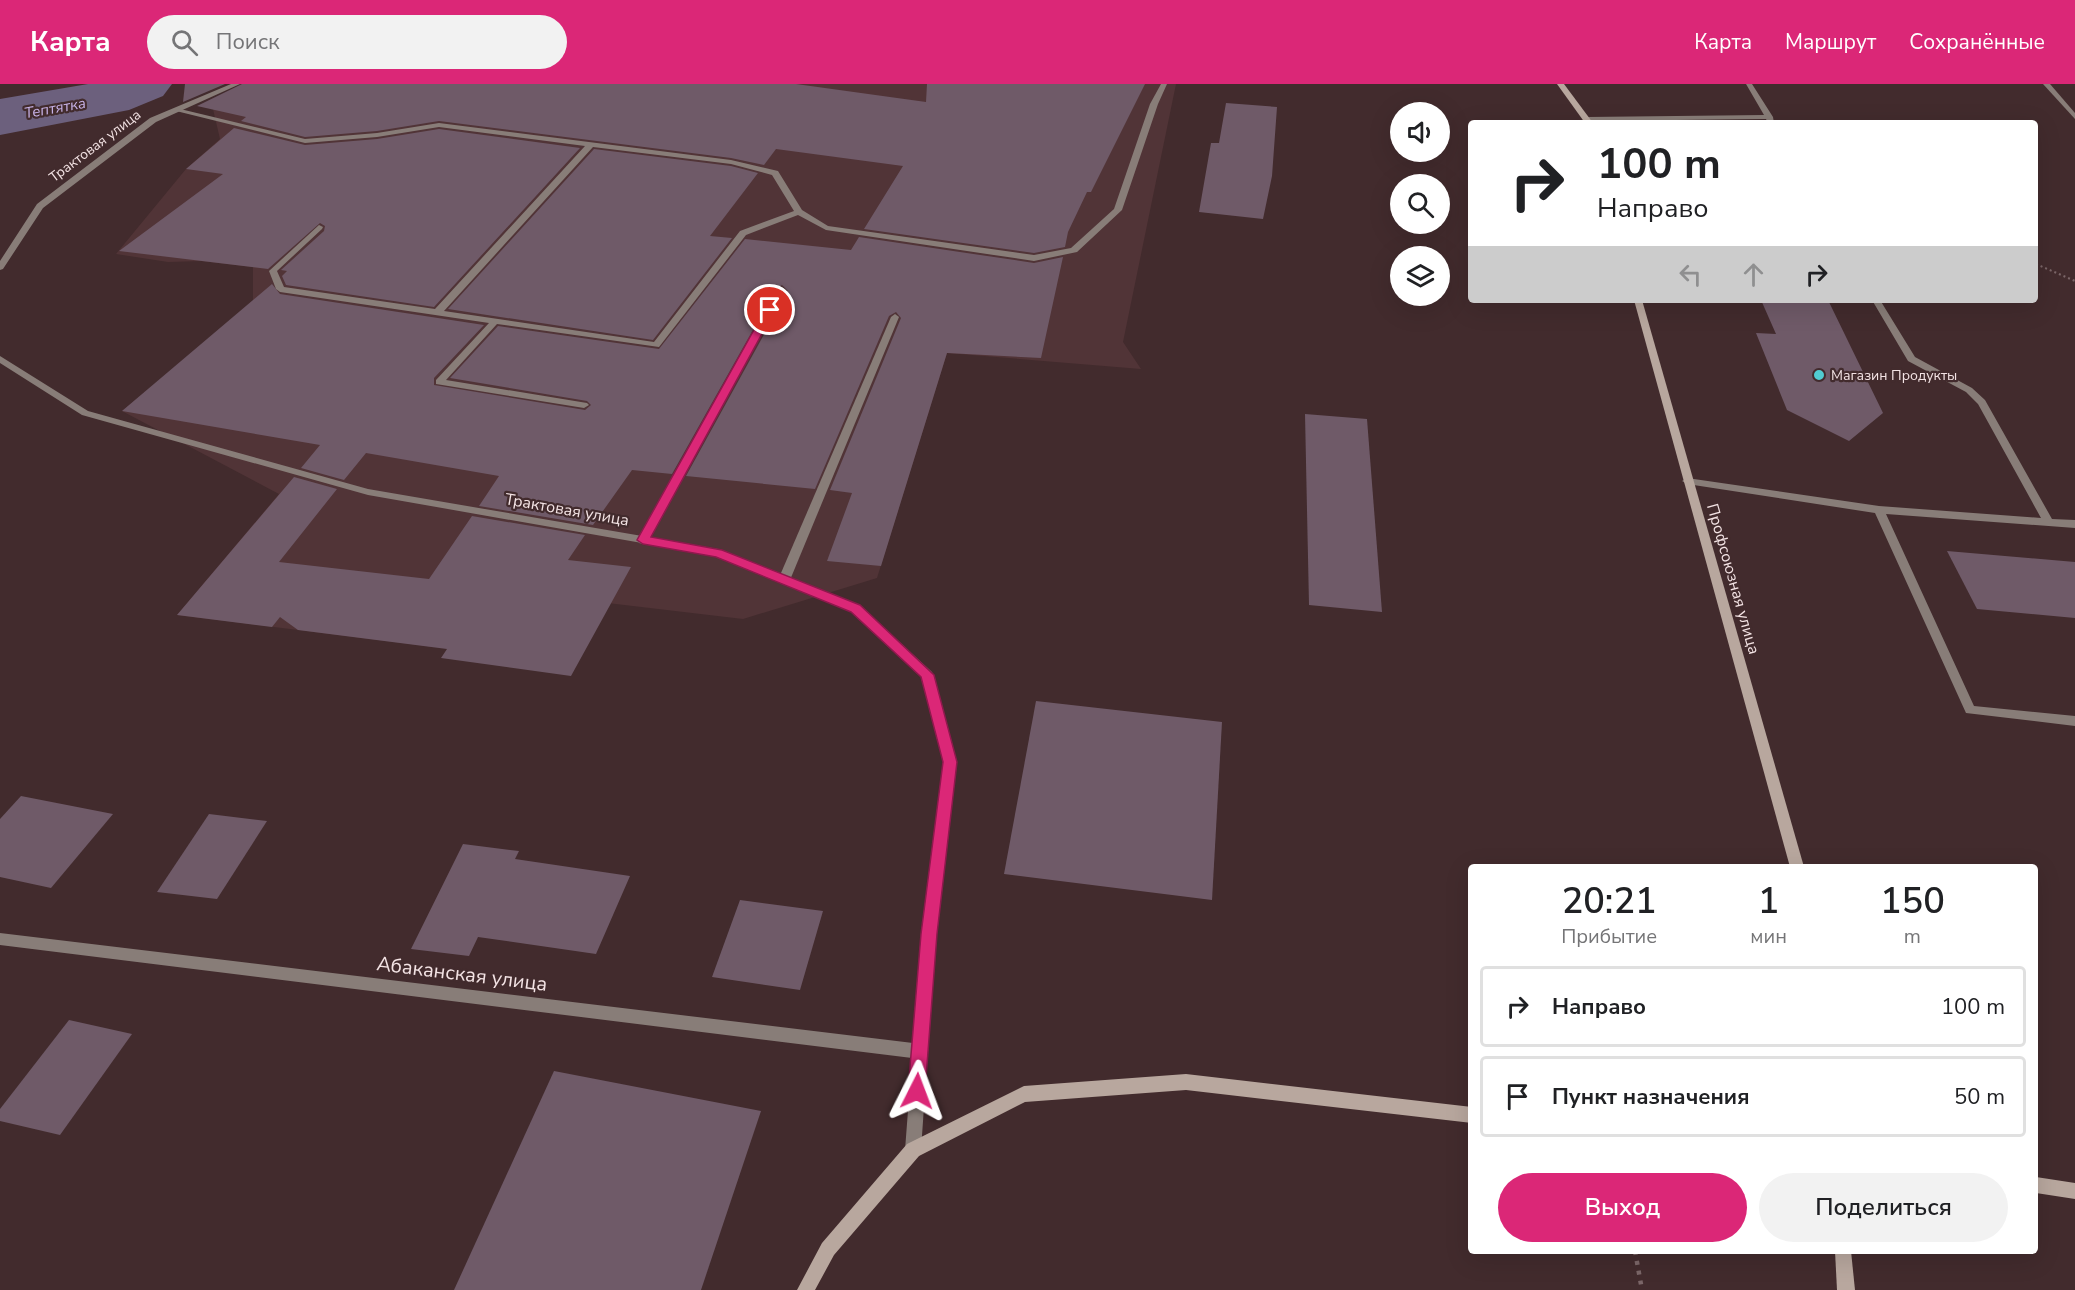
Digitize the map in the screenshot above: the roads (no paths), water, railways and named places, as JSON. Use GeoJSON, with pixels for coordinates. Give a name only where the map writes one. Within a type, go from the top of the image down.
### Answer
{"type":"FeatureCollection","features":[{"type":"Feature","properties":{"kind":"main road"},"geometry":{"type":"LineString","coordinates":[[1560,84],[1587,120]]}},
{"type":"Feature","properties":{"kind":"main road","name":"Профсоюзная улица"},"geometry":{"type":"LineString","coordinates":[[1639,303],[1796,864]]}},
{"type":"Feature","properties":{"kind":"main road"},"geometry":{"type":"LineString","coordinates":[[806,1290],[828,1248],[913,1150],[1024,1094],[1186,1082],[1468,1115]]}},
{"type":"Feature","properties":{"kind":"main road"},"geometry":{"type":"LineString","coordinates":[[2038,1185],[2075,1191]]}},
{"type":"Feature","properties":{"kind":"main road"},"geometry":{"type":"LineString","coordinates":[[1844,1254],[1846,1290]]}},
{"type":"Feature","properties":{"kind":"street","name":"Трактовая улица"},"geometry":{"type":"LineString","coordinates":[[0,267],[40,206],[153,120],[237,84]]}},
{"type":"Feature","properties":{"kind":"street"},"geometry":{"type":"LineString","coordinates":[[176,110],[305,141],[377,135],[438,125],[731,162],[774,173],[799,212],[826,228],[1034,258],[1074,250],[1118,210],[1154,104],[1164,84]]}},
{"type":"Feature","properties":{"kind":"street"},"geometry":{"type":"LineString","coordinates":[[1749,84],[1771,120]]}},
{"type":"Feature","properties":{"kind":"street"},"geometry":{"type":"LineString","coordinates":[[2046,84],[2075,117]]}},
{"type":"Feature","properties":{"kind":"street"},"geometry":{"type":"LineString","coordinates":[[438,312],[591,144]]}},
{"type":"Feature","properties":{"kind":"street"},"geometry":{"type":"LineString","coordinates":[[319,227],[273,272],[280,289],[656,345],[744,233],[799,212]]}},
{"type":"Feature","properties":{"kind":"street"},"geometry":{"type":"LineString","coordinates":[[643,540],[782,290]]}},
{"type":"Feature","properties":{"kind":"street"},"geometry":{"type":"LineString","coordinates":[[1878,303],[1911,359],[1969,390],[1982,402],[2048,521]]}},
{"type":"Feature","properties":{"kind":"street"},"geometry":{"type":"LineString","coordinates":[[784,580],[895,317]]}},
{"type":"Feature","properties":{"kind":"street"},"geometry":{"type":"LineString","coordinates":[[495,321],[439,382],[584,405]]}},
{"type":"Feature","properties":{"kind":"street","name":"Трактовая улица"},"geometry":{"type":"LineString","coordinates":[[0,359],[5,365],[85,413],[368,492],[718,553],[855,609],[928,675],[950,762],[929,934],[913,1150]]}},
{"type":"Feature","properties":{"kind":"street"},"geometry":{"type":"LineString","coordinates":[[1688,481],[1879,510],[2075,524]]}},
{"type":"Feature","properties":{"kind":"street"},"geometry":{"type":"LineString","coordinates":[[1879,510],[1970,710],[2075,721]]}},
{"type":"Feature","properties":{"kind":"street","name":"Абаканская улица"},"geometry":{"type":"LineString","coordinates":[[0,939],[919,1051]]}},
{"type":"Feature","properties":{"kind":"waterway","name":"Тептятка"},"geometry":{"type":"LineString","coordinates":[[0,117],[108,98],[143,84]]}},
{"type":"Feature","properties":{"kind":"place","name":"Магазин Продукты"},"geometry":{"type":"Point","coordinates":[1819,375]}}]}
